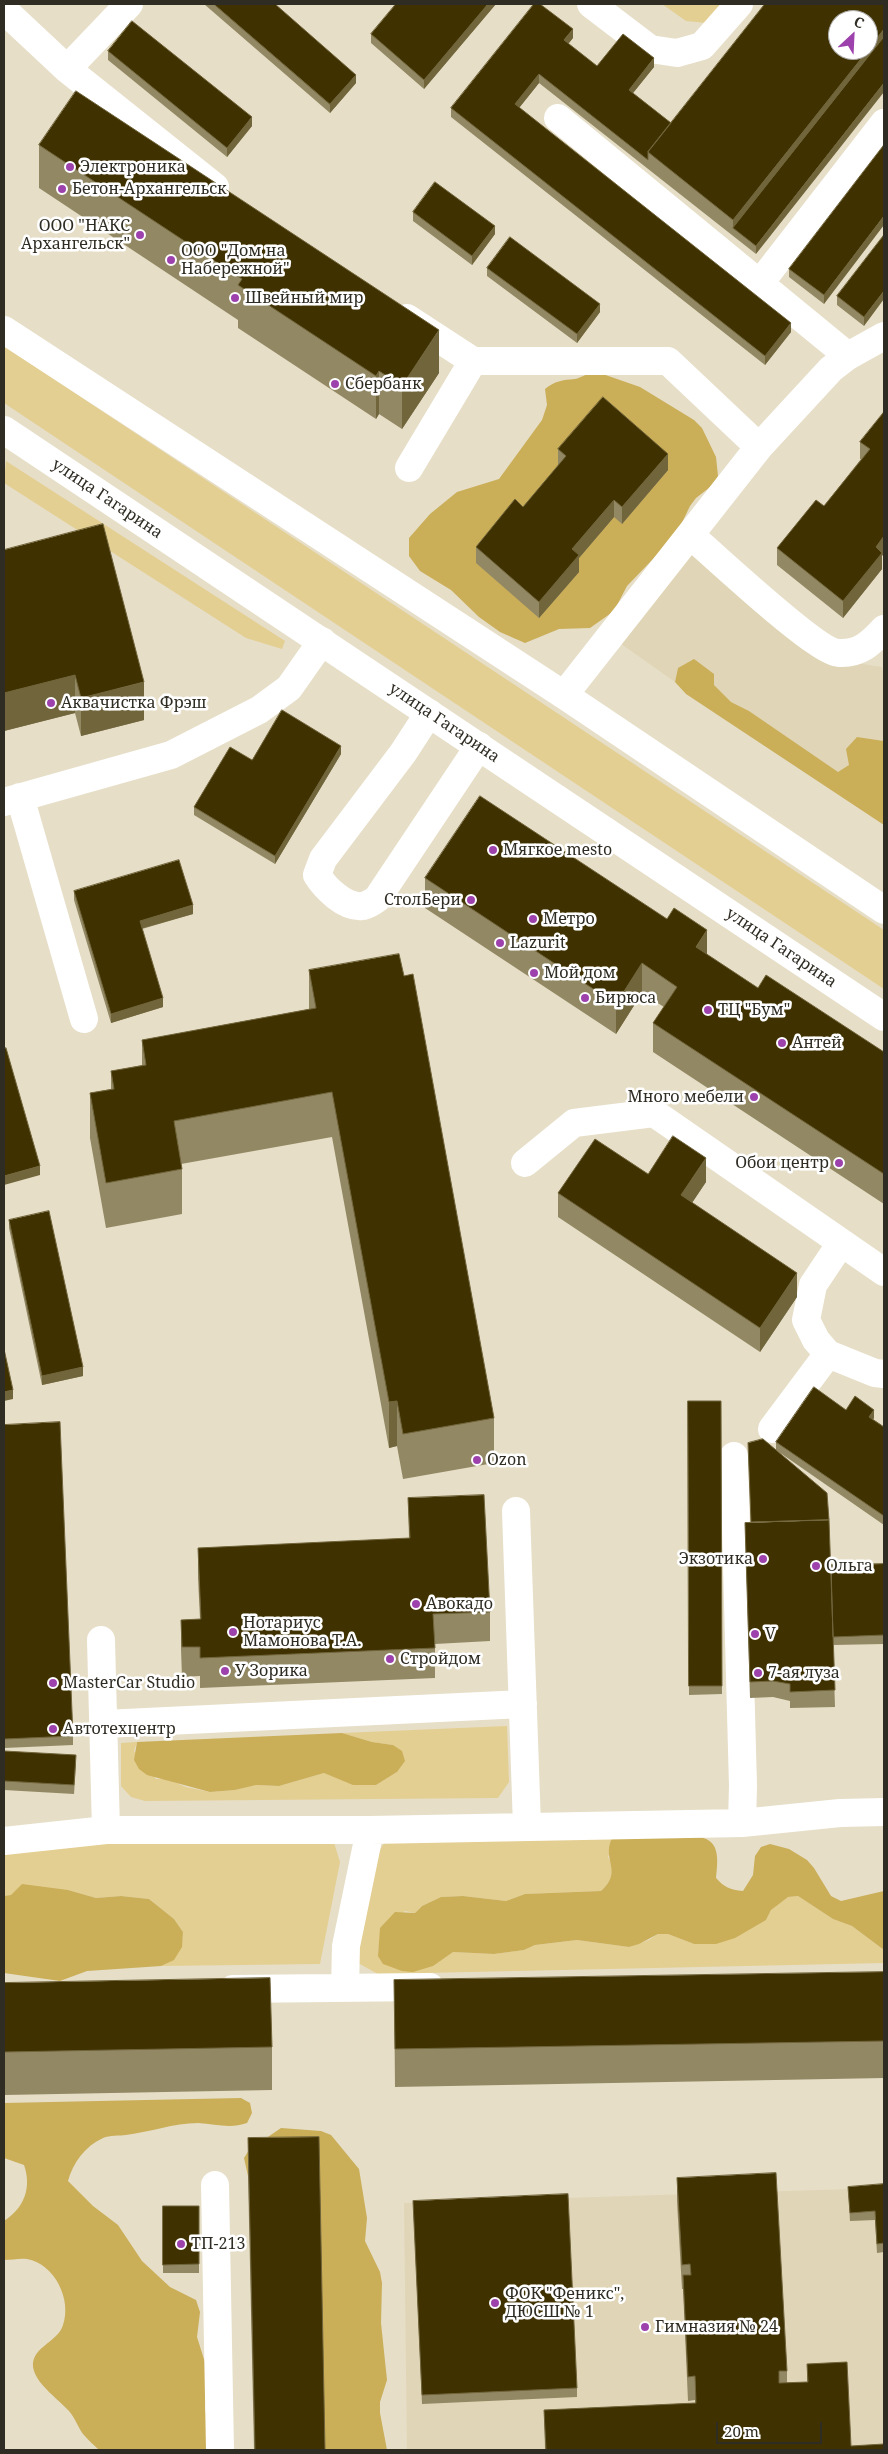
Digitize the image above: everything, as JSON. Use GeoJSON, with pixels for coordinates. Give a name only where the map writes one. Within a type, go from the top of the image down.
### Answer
{"type":"FeatureCollection","features":[{"type":"Feature","properties":{"kind":"main road"},"geometry":{"type":"LineString","coordinates":[[67,69],[129,4]]}},
{"type":"Feature","properties":{"kind":"main road"},"geometry":{"type":"LineString","coordinates":[[591,4],[650,49],[677,53],[702,46],[739,4]]}},
{"type":"Feature","properties":{"kind":"main road"},"geometry":{"type":"LineString","coordinates":[[4,10],[67,69],[232,201]]}},
{"type":"Feature","properties":{"kind":"main road"},"geometry":{"type":"LineString","coordinates":[[558,118],[848,356]]}},
{"type":"Feature","properties":{"kind":"main road"},"geometry":{"type":"LineString","coordinates":[[760,283],[884,123]]}},
{"type":"Feature","properties":{"kind":"main road"},"geometry":{"type":"LineString","coordinates":[[384,302],[473,361],[668,361],[759,447]]}},
{"type":"Feature","properties":{"kind":"main road"},"geometry":{"type":"LineString","coordinates":[[4,330],[564,696],[884,910]]}},
{"type":"Feature","properties":{"kind":"main road"},"geometry":{"type":"LineString","coordinates":[[564,696],[759,447],[831,369],[848,356],[883,339]]}},
{"type":"Feature","properties":{"kind":"main road"},"geometry":{"type":"LineString","coordinates":[[409,468],[473,361]]}},
{"type":"Feature","properties":{"kind":"main road","name":"улица Гагарина"},"geometry":{"type":"LineString","coordinates":[[4,430],[884,1017]]}},
{"type":"Feature","properties":{"kind":"main road"},"geometry":{"type":"LineString","coordinates":[[690,535],[807,637],[838,654],[867,648],[884,629]]}},
{"type":"Feature","properties":{"kind":"main road"},"geometry":{"type":"LineString","coordinates":[[84,1019],[12,799],[171,755],[259,710],[289,688],[322,642]]}},
{"type":"Feature","properties":{"kind":"main road"},"geometry":{"type":"LineString","coordinates":[[429,713],[403,753],[323,859],[318,876],[325,888],[350,904],[362,906],[377,899],[479,746]]}},
{"type":"Feature","properties":{"kind":"main road"},"geometry":{"type":"LineString","coordinates":[[525,1163],[574,1122],[654,1113],[884,1272]]}},
{"type":"Feature","properties":{"kind":"main road"},"geometry":{"type":"LineString","coordinates":[[841,1242],[813,1285],[806,1320],[816,1340],[828,1354],[884,1374]]}},
{"type":"Feature","properties":{"kind":"main road"},"geometry":{"type":"LineString","coordinates":[[772,1429],[828,1354]]}},
{"type":"Feature","properties":{"kind":"main road"},"geometry":{"type":"LineString","coordinates":[[734,1456],[743,1786],[742,1822]]}},
{"type":"Feature","properties":{"kind":"main road"},"geometry":{"type":"LineString","coordinates":[[516,1511],[528,1826]]}},
{"type":"Feature","properties":{"kind":"main road"},"geometry":{"type":"LineString","coordinates":[[101,1640],[106,1830]]}},
{"type":"Feature","properties":{"kind":"main road"},"geometry":{"type":"LineString","coordinates":[[104,1724],[523,1704]]}},
{"type":"Feature","properties":{"kind":"main road"},"geometry":{"type":"LineString","coordinates":[[4,1842],[106,1830],[370,1830],[742,1822],[840,1813],[884,1812]]}},
{"type":"Feature","properties":{"kind":"main road"},"geometry":{"type":"LineString","coordinates":[[344,1988],[346,1946],[370,1830]]}},
{"type":"Feature","properties":{"kind":"main road"},"geometry":{"type":"LineString","coordinates":[[208,1989],[454,1986]]}},
{"type":"Feature","properties":{"kind":"main road"},"geometry":{"type":"LineString","coordinates":[[215,2185],[220,2450]]}},
{"type":"Feature","properties":{"kind":"shaded area"},"geometry":{"type":"Polygon","coordinates":[[[662,4],[722,4],[707,23],[686,21],[662,4]]]}},
{"type":"Feature","properties":{"kind":"shaded area"},"geometry":{"type":"Polygon","coordinates":[[[4,346],[884,930],[884,989],[4,403],[4,346]]]}},
{"type":"Feature","properties":{"kind":"shaded area"},"geometry":{"type":"Polygon","coordinates":[[[594,371],[640,387],[694,420],[702,428],[716,457],[718,476],[714,484],[696,498],[690,506],[676,535],[627,586],[614,611],[590,628],[559,629],[525,643],[500,632],[479,617],[451,590],[420,571],[409,556],[409,538],[430,514],[457,492],[499,479],[542,420],[547,405],[545,389],[562,380],[577,378],[594,371]]]}},
{"type":"Feature","properties":{"kind":"shaded area"},"geometry":{"type":"Polygon","coordinates":[[[6,461],[285,641],[282,649],[246,638],[4,483],[6,461]]]}},
{"type":"Feature","properties":{"kind":"shaded area"},"geometry":{"type":"Polygon","coordinates":[[[689,546],[830,659],[882,667],[884,680],[884,741],[857,737],[850,765],[838,773],[749,711],[731,702],[714,685],[678,668],[675,682],[617,641],[689,546]]]}},
{"type":"Feature","properties":{"kind":"shaded area"},"geometry":{"type":"Polygon","coordinates":[[[694,659],[714,674],[714,685],[731,702],[749,711],[838,772],[849,765],[846,749],[857,737],[884,741],[884,825],[686,694],[675,682],[678,668],[694,659]]]}},
{"type":"Feature","properties":{"kind":"shaded area"},"geometry":{"type":"Polygon","coordinates":[[[507,1726],[509,1782],[498,1798],[145,1801],[131,1797],[121,1786],[121,1743],[137,1742],[134,1751],[156,1779],[167,1779],[186,1787],[210,1792],[235,1790],[255,1785],[279,1786],[324,1773],[376,1785],[397,1772],[393,1745],[372,1742],[342,1733],[507,1726]]]}},
{"type":"Feature","properties":{"kind":"shaded area"},"geometry":{"type":"Polygon","coordinates":[[[342,1733],[372,1742],[393,1745],[402,1751],[405,1761],[397,1772],[376,1785],[353,1785],[324,1773],[279,1786],[256,1785],[235,1790],[210,1792],[147,1775],[139,1769],[134,1760],[137,1742],[342,1733]]]}},
{"type":"Feature","properties":{"kind":"shaded area"},"geometry":{"type":"Polygon","coordinates":[[[619,1831],[608,1857],[612,1866],[612,1875],[601,1891],[525,1894],[506,1901],[463,1896],[441,1897],[422,1906],[415,1913],[405,1911],[381,1928],[378,1956],[443,1958],[453,1952],[494,1954],[524,1950],[535,1945],[577,1940],[629,1947],[649,1940],[658,1934],[668,1934],[694,1944],[766,1920],[771,1910],[778,1903],[788,1897],[798,1896],[833,1919],[852,1926],[884,1950],[884,1963],[378,1974],[358,1963],[365,1896],[374,1864],[390,1834],[619,1831]]]}},
{"type":"Feature","properties":{"kind":"shaded area"},"geometry":{"type":"Polygon","coordinates":[[[672,1835],[682,1838],[703,1838],[710,1841],[714,1845],[717,1857],[716,1878],[725,1886],[734,1890],[743,1891],[753,1875],[755,1856],[761,1847],[770,1844],[789,1849],[807,1860],[831,1896],[841,1901],[884,1891],[884,1950],[852,1926],[833,1919],[798,1896],[788,1897],[771,1910],[766,1920],[735,1938],[716,1944],[694,1944],[668,1934],[658,1934],[629,1947],[577,1940],[535,1945],[524,1950],[494,1954],[453,1952],[433,1966],[413,1972],[402,1971],[383,1964],[378,1956],[380,1928],[395,1912],[415,1913],[422,1906],[441,1897],[463,1896],[506,1901],[525,1894],[601,1891],[608,1884],[611,1877],[609,1846],[612,1838],[672,1835]]]}},
{"type":"Feature","properties":{"kind":"shaded area"},"geometry":{"type":"Polygon","coordinates":[[[332,1836],[340,1862],[320,1964],[161,1966],[178,1953],[183,1932],[174,1919],[149,1899],[121,1896],[96,1898],[68,1890],[4,1896],[4,1844],[332,1836]]]}},
{"type":"Feature","properties":{"kind":"shaded area"},"geometry":{"type":"Polygon","coordinates":[[[22,1884],[68,1890],[96,1898],[121,1896],[149,1899],[174,1919],[183,1932],[182,1947],[174,1960],[161,1966],[87,1971],[60,1981],[4,1973],[4,1896],[11,1895],[22,1884]]]}},
{"type":"Feature","properties":{"kind":"shaded area"},"geometry":{"type":"Polygon","coordinates":[[[241,2098],[250,2103],[252,2113],[247,2123],[229,2126],[189,2123],[135,2134],[106,2137],[85,2150],[70,2174],[68,2181],[93,2206],[118,2225],[142,2261],[170,2287],[196,2300],[200,2312],[197,2337],[208,2372],[205,2408],[207,2418],[207,2450],[99,2450],[83,2434],[69,2411],[40,2382],[34,2371],[33,2363],[35,2357],[55,2337],[63,2325],[65,2305],[59,2284],[46,2268],[37,2262],[27,2259],[4,2260],[4,2221],[21,2204],[27,2182],[24,2165],[4,2158],[4,2103],[241,2098]]]}},
{"type":"Feature","properties":{"kind":"shaded area"},"geometry":{"type":"Polygon","coordinates":[[[281,2128],[321,2131],[331,2135],[359,2169],[367,2218],[365,2241],[380,2272],[382,2283],[381,2323],[387,2380],[380,2402],[380,2413],[387,2450],[324,2450],[319,2174],[248,2176],[244,2158],[249,2150],[281,2128]]]}},
{"type":"Feature","properties":{"kind":"shaded area","name":"Гимназия № 24"},"geometry":{"type":"Polygon","coordinates":[[[884,2188],[884,2450],[407,2450],[404,2203],[884,2188]]]}},
{"type":"Feature","properties":{"kind":"building"},"geometry":{"type":"Polygon","coordinates":[[[214,4],[275,4],[356,75],[330,104],[214,4]]]}},
{"type":"Feature","properties":{"kind":"building"},"geometry":{"type":"Polygon","coordinates":[[[396,4],[488,4],[424,80],[371,34],[396,4]]]}},
{"type":"Feature","properties":{"kind":"building"},"geometry":{"type":"Polygon","coordinates":[[[534,4],[540,4],[573,29],[564,40],[597,66],[623,34],[654,58],[629,90],[671,123],[648,152],[648,160],[539,74],[515,104],[791,323],[765,356],[451,108],[534,4]]]}},
{"type":"Feature","properties":{"kind":"building"},"geometry":{"type":"Polygon","coordinates":[[[765,4],[884,4],[884,29],[878,37],[878,10],[828,10],[828,60],[860,60],[733,220],[648,152],[765,4]]]}},
{"type":"Feature","properties":{"kind":"building"},"geometry":{"type":"Polygon","coordinates":[[[132,21],[252,117],[227,148],[108,51],[132,21]]]}},
{"type":"Feature","properties":{"kind":"building"},"geometry":{"type":"Polygon","coordinates":[[[884,37],[884,83],[756,246],[733,228],[866,60],[878,60],[878,45],[884,37]]]}},
{"type":"Feature","properties":{"kind":"building"},"geometry":{"type":"Polygon","coordinates":[[[76,91],[439,330],[402,386],[379,371],[376,376],[238,285],[242,279],[39,145],[76,91]]]}},
{"type":"Feature","properties":{"kind":"building"},"geometry":{"type":"Polygon","coordinates":[[[884,145],[884,216],[824,295],[789,269],[884,145]]]}},
{"type":"Feature","properties":{"kind":"building"},"geometry":{"type":"Polygon","coordinates":[[[435,182],[495,226],[472,256],[413,212],[435,182]]]}},
{"type":"Feature","properties":{"kind":"building"},"geometry":{"type":"Polygon","coordinates":[[[884,235],[884,291],[864,317],[837,296],[884,235]]]}},
{"type":"Feature","properties":{"kind":"building"},"geometry":{"type":"Polygon","coordinates":[[[510,237],[600,304],[577,334],[487,268],[510,237]]]}},
{"type":"Feature","properties":{"kind":"building"},"geometry":{"type":"Polygon","coordinates":[[[603,397],[668,454],[622,507],[614,500],[572,549],[579,555],[539,602],[476,547],[515,499],[523,507],[566,456],[558,449],[603,397]]]}},
{"type":"Feature","properties":{"kind":"building"},"geometry":{"type":"Polygon","coordinates":[[[884,412],[884,536],[876,547],[882,553],[843,601],[777,548],[816,500],[824,506],[870,449],[860,442],[884,412]]]}},
{"type":"Feature","properties":{"kind":"building"},"geometry":{"type":"Polygon","coordinates":[[[103,524],[144,682],[81,698],[75,675],[4,693],[4,550],[103,524]]]}},
{"type":"Feature","properties":{"kind":"building"},"geometry":{"type":"Polygon","coordinates":[[[282,710],[341,746],[275,856],[194,807],[230,747],[252,760],[282,710]]]}},
{"type":"Feature","properties":{"kind":"building","name":"ТЦ \"Бум\""},"geometry":{"type":"Polygon","coordinates":[[[480,796],[667,919],[674,908],[707,930],[696,947],[758,988],[766,975],[884,1052],[884,1174],[653,1023],[677,987],[642,963],[616,1004],[425,878],[480,796]]]}},
{"type":"Feature","properties":{"kind":"building"},"geometry":{"type":"Polygon","coordinates":[[[179,860],[193,905],[140,921],[163,998],[111,1014],[74,891],[179,860]]]}},
{"type":"Feature","properties":{"kind":"building"},"geometry":{"type":"Polygon","coordinates":[[[399,954],[404,976],[413,974],[494,1418],[403,1434],[397,1401],[389,1402],[332,1092],[174,1121],[182,1169],[106,1183],[90,1093],[114,1089],[111,1071],[146,1065],[142,1040],[316,1008],[309,970],[399,954]]]}},
{"type":"Feature","properties":{"kind":"building"},"geometry":{"type":"Polygon","coordinates":[[[6,1048],[40,1166],[4,1176],[4,1049],[6,1048]]]}},
{"type":"Feature","properties":{"kind":"building"},"geometry":{"type":"Polygon","coordinates":[[[673,1136],[706,1158],[681,1195],[797,1273],[760,1328],[558,1193],[595,1139],[648,1174],[673,1136]]]}},
{"type":"Feature","properties":{"kind":"building"},"geometry":{"type":"Polygon","coordinates":[[[49,1211],[83,1367],[42,1376],[9,1220],[49,1211]]]}},
{"type":"Feature","properties":{"kind":"building"},"geometry":{"type":"Polygon","coordinates":[[[4,1349],[13,1390],[4,1392],[4,1349]]]}},
{"type":"Feature","properties":{"kind":"building"},"geometry":{"type":"Polygon","coordinates":[[[814,1387],[846,1410],[855,1396],[874,1410],[869,1417],[884,1427],[884,1516],[776,1442],[814,1387]]]}},
{"type":"Feature","properties":{"kind":"building"},"geometry":{"type":"Polygon","coordinates":[[[688,1401],[721,1401],[722,1686],[689,1686],[688,1401]]]}},
{"type":"Feature","properties":{"kind":"building"},"geometry":{"type":"Polygon","coordinates":[[[60,1422],[73,1736],[4,1739],[4,1425],[60,1422]]]}},
{"type":"Feature","properties":{"kind":"building"},"geometry":{"type":"Polygon","coordinates":[[[763,1439],[827,1493],[829,1520],[751,1522],[748,1443],[763,1439]]]}},
{"type":"Feature","properties":{"kind":"building"},"geometry":{"type":"Polygon","coordinates":[[[484,1495],[490,1612],[433,1614],[435,1648],[200,1658],[200,1647],[182,1647],[181,1620],[201,1619],[198,1548],[410,1538],[408,1498],[484,1495]]]}},
{"type":"Feature","properties":{"kind":"building"},"geometry":{"type":"Polygon","coordinates":[[[829,1520],[835,1690],[790,1692],[790,1684],[773,1681],[750,1682],[745,1523],[829,1520]]]}},
{"type":"Feature","properties":{"kind":"building"},"geometry":{"type":"Polygon","coordinates":[[[884,1564],[884,1635],[833,1637],[831,1565],[884,1564]]]}},
{"type":"Feature","properties":{"kind":"building"},"geometry":{"type":"Polygon","coordinates":[[[4,1751],[76,1755],[74,1785],[4,1781],[4,1751]]]}},
{"type":"Feature","properties":{"kind":"building"},"geometry":{"type":"Polygon","coordinates":[[[884,1972],[884,2041],[395,2049],[394,1980],[884,1972]]]}},
{"type":"Feature","properties":{"kind":"building"},"geometry":{"type":"Polygon","coordinates":[[[270,1978],[272,2047],[4,2052],[4,1983],[270,1978]]]}},
{"type":"Feature","properties":{"kind":"building"},"geometry":{"type":"Polygon","coordinates":[[[319,2137],[325,2450],[255,2450],[248,2138],[319,2137]]]}},
{"type":"Feature","properties":{"kind":"building"},"geometry":{"type":"Polygon","coordinates":[[[776,2173],[787,2371],[779,2371],[779,2383],[808,2382],[807,2364],[847,2362],[851,2446],[884,2444],[884,2450],[546,2450],[544,2410],[696,2403],[695,2376],[688,2377],[683,2275],[691,2275],[690,2264],[682,2265],[677,2178],[776,2173]]]}},
{"type":"Feature","properties":{"kind":"building"},"geometry":{"type":"Polygon","coordinates":[[[884,2184],[884,2243],[877,2244],[875,2211],[850,2213],[848,2187],[884,2184]]]}},
{"type":"Feature","properties":{"kind":"building","name":"ФОК \"Феникс\", ДЮСШ № 1"},"geometry":{"type":"Polygon","coordinates":[[[568,2194],[577,2388],[422,2395],[413,2201],[568,2194]]]}},
{"type":"Feature","properties":{"kind":"building","name":"ТП-213"},"geometry":{"type":"Polygon","coordinates":[[[163,2206],[199,2206],[199,2264],[163,2265],[163,2206]]]}},
{"type":"Feature","properties":{"kind":"place","name":"Электроника"},"geometry":{"type":"Point","coordinates":[70,167]}},
{"type":"Feature","properties":{"kind":"place","name":"Бетон-Архангельск"},"geometry":{"type":"Point","coordinates":[62,189]}},
{"type":"Feature","properties":{"kind":"place","name":"ООО \"НАКС Архангельск\""},"geometry":{"type":"Point","coordinates":[140,235]}},
{"type":"Feature","properties":{"kind":"place","name":"ООО \"Дом на Набережной\""},"geometry":{"type":"Point","coordinates":[171,260]}},
{"type":"Feature","properties":{"kind":"place","name":"Швейный мир"},"geometry":{"type":"Point","coordinates":[235,298]}},
{"type":"Feature","properties":{"kind":"place","name":"Сбербанк"},"geometry":{"type":"Point","coordinates":[335,384]}},
{"type":"Feature","properties":{"kind":"place","name":"Аквачистка Фрэш"},"geometry":{"type":"Point","coordinates":[51,703]}},
{"type":"Feature","properties":{"kind":"place","name":"Мягкое mesto"},"geometry":{"type":"Point","coordinates":[493,850]}},
{"type":"Feature","properties":{"kind":"place","name":"СтолБери"},"geometry":{"type":"Point","coordinates":[471,900]}},
{"type":"Feature","properties":{"kind":"place","name":"Метро"},"geometry":{"type":"Point","coordinates":[533,919]}},
{"type":"Feature","properties":{"kind":"place","name":"Lazurit"},"geometry":{"type":"Point","coordinates":[500,943]}},
{"type":"Feature","properties":{"kind":"place","name":"Мой дом"},"geometry":{"type":"Point","coordinates":[534,973]}},
{"type":"Feature","properties":{"kind":"place","name":"Бирюса"},"geometry":{"type":"Point","coordinates":[585,998]}},
{"type":"Feature","properties":{"kind":"place","name":"ТЦ \"Бум\""},"geometry":{"type":"Point","coordinates":[708,1010]}},
{"type":"Feature","properties":{"kind":"place","name":"Антей"},"geometry":{"type":"Point","coordinates":[782,1043]}},
{"type":"Feature","properties":{"kind":"place","name":"Много мебели"},"geometry":{"type":"Point","coordinates":[754,1097]}},
{"type":"Feature","properties":{"kind":"place","name":"Обои центр"},"geometry":{"type":"Point","coordinates":[839,1163]}},
{"type":"Feature","properties":{"kind":"place","name":"Ozon"},"geometry":{"type":"Point","coordinates":[477,1460]}},
{"type":"Feature","properties":{"kind":"place","name":"Экзотика"},"geometry":{"type":"Point","coordinates":[763,1559]}},
{"type":"Feature","properties":{"kind":"place","name":"Ольга"},"geometry":{"type":"Point","coordinates":[816,1566]}},
{"type":"Feature","properties":{"kind":"place","name":"Авокадо"},"geometry":{"type":"Point","coordinates":[416,1604]}},
{"type":"Feature","properties":{"kind":"place","name":"Нотариус Мамонова Т.А."},"geometry":{"type":"Point","coordinates":[233,1632]}},
{"type":"Feature","properties":{"kind":"place","name":"V"},"geometry":{"type":"Point","coordinates":[755,1634]}},
{"type":"Feature","properties":{"kind":"place","name":"Стройдом"},"geometry":{"type":"Point","coordinates":[390,1659]}},
{"type":"Feature","properties":{"kind":"place","name":"У Зорика"},"geometry":{"type":"Point","coordinates":[225,1671]}},
{"type":"Feature","properties":{"kind":"place","name":"7-ая луза"},"geometry":{"type":"Point","coordinates":[758,1673]}},
{"type":"Feature","properties":{"kind":"place","name":"MasterCar Studio"},"geometry":{"type":"Point","coordinates":[53,1683]}},
{"type":"Feature","properties":{"kind":"place","name":"Автотехцентр"},"geometry":{"type":"Point","coordinates":[53,1729]}},
{"type":"Feature","properties":{"kind":"place","name":"ТП-213"},"geometry":{"type":"Point","coordinates":[181,2244]}},
{"type":"Feature","properties":{"kind":"place","name":"ФОК \"Феникс\", ДЮСШ № 1"},"geometry":{"type":"Point","coordinates":[495,2303]}},
{"type":"Feature","properties":{"kind":"place","name":"Гимназия № 24"},"geometry":{"type":"Point","coordinates":[645,2327]}}]}
